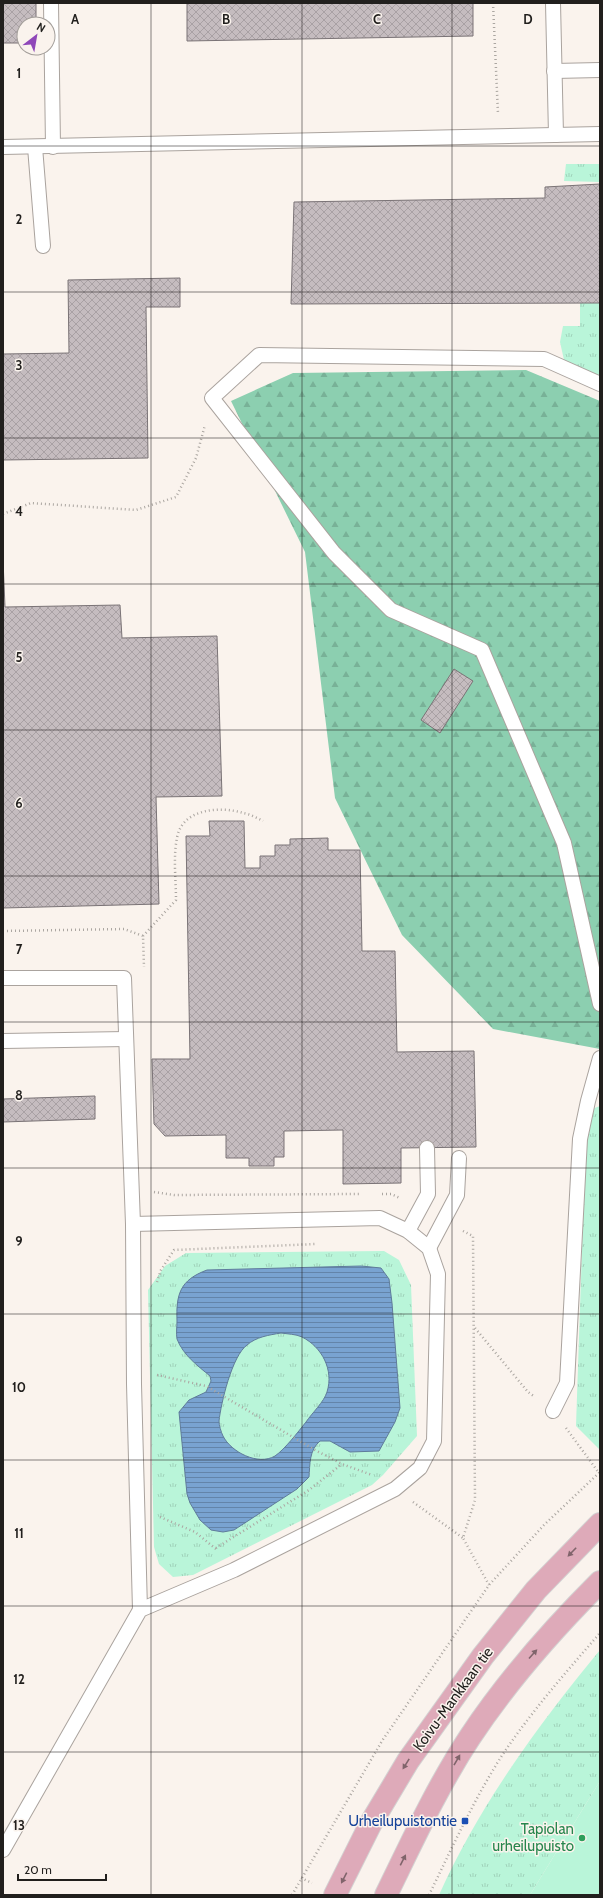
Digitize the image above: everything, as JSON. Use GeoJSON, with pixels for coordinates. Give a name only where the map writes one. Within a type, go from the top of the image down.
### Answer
{"type":"FeatureCollection","features":[{"type":"Feature","properties":{"kind":"main road","name":"Koivu-Mankkaan tie"},"geometry":{"type":"LineString","coordinates":[[335,1895],[371,1823],[408,1760],[483,1656],[536,1590],[600,1524]]}},
{"type":"Feature","properties":{"kind":"main road"},"geometry":{"type":"LineString","coordinates":[[386,1895],[437,1793],[470,1738],[517,1672],[600,1582]]}},
{"type":"Feature","properties":{"kind":"lane"},"geometry":{"type":"LineString","coordinates":[[51,3],[53,147]]}},
{"type":"Feature","properties":{"kind":"lane"},"geometry":{"type":"LineString","coordinates":[[553,3],[556,135]]}},
{"type":"Feature","properties":{"kind":"lane"},"geometry":{"type":"LineString","coordinates":[[554,71],[600,70]]}},
{"type":"Feature","properties":{"kind":"lane"},"geometry":{"type":"LineString","coordinates":[[3,148],[600,134]]}},
{"type":"Feature","properties":{"kind":"lane"},"geometry":{"type":"LineString","coordinates":[[35,147],[43,246]]}},
{"type":"Feature","properties":{"kind":"lane"},"geometry":{"type":"LineString","coordinates":[[600,384],[544,359],[259,355],[212,398],[334,553],[391,610],[482,650],[564,843],[600,1004]]}},
{"type":"Feature","properties":{"kind":"lane"},"geometry":{"type":"LineString","coordinates":[[3,978],[124,978],[133,1224],[135,1415],[140,1552],[140,1610],[3,1850]]}},
{"type":"Feature","properties":{"kind":"lane"},"geometry":{"type":"LineString","coordinates":[[3,1042],[126,1039]]}},
{"type":"Feature","properties":{"kind":"lane"},"geometry":{"type":"LineString","coordinates":[[553,1411],[567,1383],[580,1139],[588,1101],[600,1058]]}},
{"type":"Feature","properties":{"kind":"lane"},"geometry":{"type":"LineString","coordinates":[[408,1230],[428,1194],[427,1148]]}},
{"type":"Feature","properties":{"kind":"lane"},"geometry":{"type":"LineString","coordinates":[[429,1248],[457,1195],[459,1158]]}},
{"type":"Feature","properties":{"kind":"lane"},"geometry":{"type":"LineString","coordinates":[[133,1224],[380,1218],[408,1230],[429,1248],[438,1274],[434,1441],[420,1468],[395,1489],[228,1572],[140,1610]]}},
{"type":"Feature","properties":{"kind":"path"},"geometry":{"type":"LineString","coordinates":[[493,3],[499,137]]}},
{"type":"Feature","properties":{"kind":"path"},"geometry":{"type":"LineString","coordinates":[[3,514],[31,503],[136,510],[176,497],[196,458],[212,398]]}},
{"type":"Feature","properties":{"kind":"path"},"geometry":{"type":"LineString","coordinates":[[143,936],[176,900],[177,837],[184,822],[195,815],[213,809],[243,812],[263,821]]}},
{"type":"Feature","properties":{"kind":"path"},"geometry":{"type":"LineString","coordinates":[[132,1191],[174,1195],[368,1194]]}},
{"type":"Feature","properties":{"kind":"path"},"geometry":{"type":"LineString","coordinates":[[376,1194],[391,1194],[420,1209]]}},
{"type":"Feature","properties":{"kind":"path"},"geometry":{"type":"LineString","coordinates":[[444,1220],[473,1236],[475,1500],[463,1538],[488,1585]]}},
{"type":"Feature","properties":{"kind":"path"},"geometry":{"type":"LineString","coordinates":[[156,1288],[161,1270],[174,1250],[318,1244]]}},
{"type":"Feature","properties":{"kind":"path"},"geometry":{"type":"LineString","coordinates":[[152,1374],[206,1386],[316,1450]]}},
{"type":"Feature","properties":{"kind":"path"},"geometry":{"type":"LineString","coordinates":[[216,1548],[309,1490],[342,1464]]}},
{"type":"Feature","properties":{"kind":"path"},"geometry":{"type":"LineString","coordinates":[[292,1895],[382,1741],[488,1585],[544,1525],[600,1472]]}},
{"type":"Feature","properties":{"kind":"path"},"geometry":{"type":"LineString","coordinates":[[140,1552],[158,1539],[158,1516],[195,1532],[216,1548],[228,1572]]}},
{"type":"Feature","properties":{"kind":"path"},"geometry":{"type":"LineString","coordinates":[[429,1895],[465,1821],[503,1755],[546,1694],[600,1633]]}},
{"type":"Feature","properties":{"kind":"green space"},"geometry":{"type":"Polygon","coordinates":[[[566,164],[600,164],[600,182],[564,181],[566,164]]]}},
{"type":"Feature","properties":{"kind":"green space"},"geometry":{"type":"Polygon","coordinates":[[[580,303],[600,303],[600,379],[564,360],[560,342],[563,326],[580,326],[580,303]]]}},
{"type":"Feature","properties":{"kind":"green space"},"geometry":{"type":"Polygon","coordinates":[[[526,370],[600,401],[600,1049],[493,1029],[402,935],[335,798],[305,552],[231,401],[293,373],[526,370]]]}},
{"type":"Feature","properties":{"kind":"green space"},"geometry":{"type":"Polygon","coordinates":[[[600,1106],[599,1449],[576,1426],[586,1130],[592,1109],[600,1106]]]}},
{"type":"Feature","properties":{"kind":"green space"},"geometry":{"type":"Polygon","coordinates":[[[384,1251],[399,1260],[411,1285],[417,1436],[383,1475],[372,1485],[193,1575],[173,1577],[159,1564],[154,1547],[148,1290],[165,1266],[186,1253],[384,1251]]]}},
{"type":"Feature","properties":{"kind":"green space"},"geometry":{"type":"Polygon","coordinates":[[[600,1650],[600,1781],[530,1895],[439,1895],[472,1830],[511,1767],[554,1707],[600,1650]]]}},
{"type":"Feature","properties":{"kind":"green space","name":"Tapiolan urheilupuisto"},"geometry":{"type":"Polygon","coordinates":[[[600,1781],[600,1895],[530,1895],[600,1781]]]}},
{"type":"Feature","properties":{"kind":"water"},"geometry":{"type":"Polygon","coordinates":[[[361,1266],[381,1268],[389,1279],[400,1408],[395,1422],[379,1451],[350,1452],[330,1441],[320,1441],[312,1453],[309,1477],[297,1489],[234,1530],[223,1532],[211,1530],[200,1520],[190,1503],[187,1494],[179,1412],[189,1400],[206,1392],[211,1381],[210,1376],[191,1360],[177,1339],[177,1303],[182,1289],[185,1283],[191,1278],[207,1270],[361,1266]],[[281,1333],[254,1340],[247,1345],[232,1369],[222,1403],[219,1421],[222,1434],[227,1442],[238,1452],[253,1458],[268,1459],[279,1453],[318,1407],[327,1392],[329,1384],[329,1376],[325,1360],[321,1353],[309,1341],[302,1337],[281,1333]]]}},
{"type":"Feature","properties":{"kind":"building"},"geometry":{"type":"Polygon","coordinates":[[[3,3],[36,3],[36,16],[16,16],[16,43],[3,43],[3,3]]]}},
{"type":"Feature","properties":{"kind":"building"},"geometry":{"type":"Polygon","coordinates":[[[187,3],[473,3],[473,36],[187,41],[187,3]]]}},
{"type":"Feature","properties":{"kind":"building"},"geometry":{"type":"Polygon","coordinates":[[[600,184],[600,303],[291,304],[294,202],[545,198],[545,187],[600,184]]]}},
{"type":"Feature","properties":{"kind":"building"},"geometry":{"type":"Polygon","coordinates":[[[180,278],[180,307],[146,307],[148,458],[3,460],[3,354],[69,353],[68,280],[180,278]]]}},
{"type":"Feature","properties":{"kind":"building"},"geometry":{"type":"Polygon","coordinates":[[[3,560],[5,607],[120,605],[122,638],[217,636],[222,796],[156,797],[159,904],[3,908],[3,560]]]}},
{"type":"Feature","properties":{"kind":"building"},"geometry":{"type":"Polygon","coordinates":[[[454,669],[473,681],[440,733],[421,720],[454,669]]]}},
{"type":"Feature","properties":{"kind":"building"},"geometry":{"type":"Polygon","coordinates":[[[209,821],[244,821],[245,868],[260,868],[260,856],[275,856],[275,845],[290,845],[290,839],[328,838],[328,850],[360,850],[362,951],[395,951],[397,1052],[474,1051],[476,1147],[401,1148],[401,1183],[343,1184],[343,1130],[284,1131],[284,1157],[274,1157],[274,1166],[249,1166],[249,1158],[226,1158],[226,1135],[165,1136],[154,1124],[152,1059],[190,1059],[186,836],[210,836],[209,821]]]}},
{"type":"Feature","properties":{"kind":"building"},"geometry":{"type":"Polygon","coordinates":[[[95,1096],[95,1119],[3,1122],[3,1099],[95,1096]]]}},
{"type":"Feature","properties":{"kind":"place","name":"Urheilupuistontie"},"geometry":{"type":"Point","coordinates":[465,1821]}},
{"type":"Feature","properties":{"kind":"place","name":"Tapiolan urheilupuisto"},"geometry":{"type":"Point","coordinates":[582,1838]}}]}
